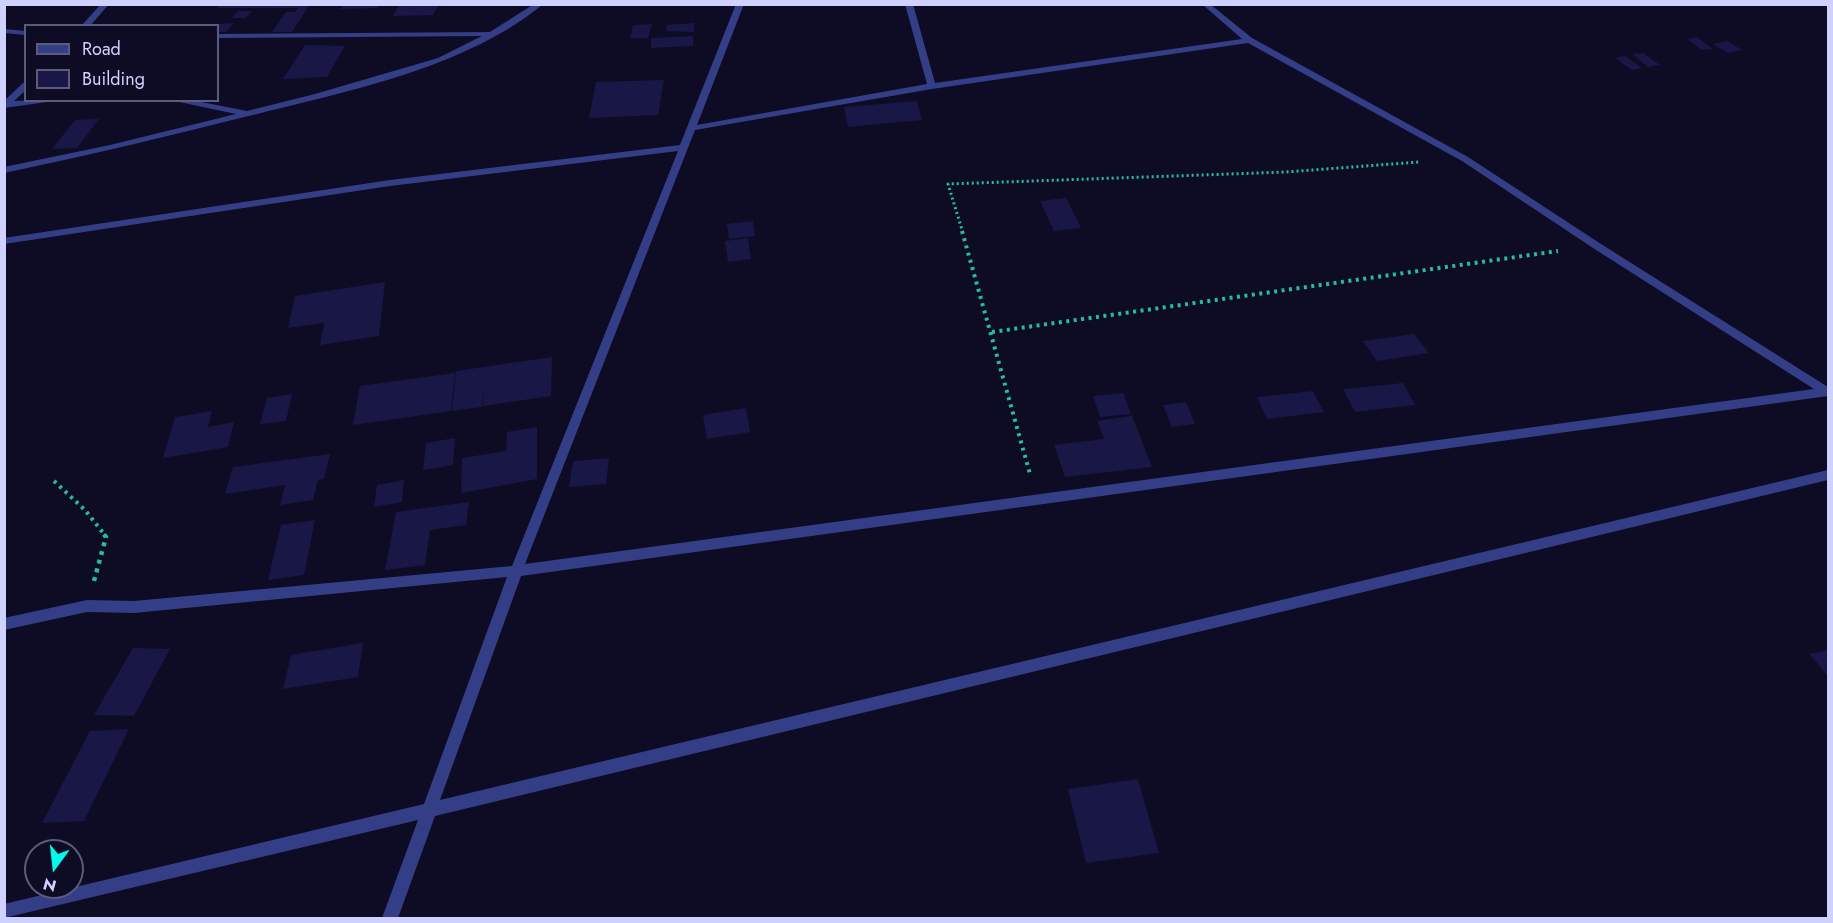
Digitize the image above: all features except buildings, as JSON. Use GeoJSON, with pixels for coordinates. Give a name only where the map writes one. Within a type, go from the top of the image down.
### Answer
{"type":"FeatureCollection","features":[{"type":"Feature","properties":{"kind":"street"},"geometry":{"type":"LineString","coordinates":[[87,24],[106,4]]}},
{"type":"Feature","properties":{"kind":"street"},"geometry":{"type":"LineString","coordinates":[[4,170],[110,148],[250,113],[441,60],[493,34],[540,4]]}},
{"type":"Feature","properties":{"kind":"street"},"geometry":{"type":"LineString","coordinates":[[390,918],[516,571],[740,4]]}},
{"type":"Feature","properties":{"kind":"street"},"geometry":{"type":"LineString","coordinates":[[909,4],[932,86]]}},
{"type":"Feature","properties":{"kind":"street"},"geometry":{"type":"LineString","coordinates":[[1205,4],[1249,40],[1465,159],[1597,246],[1828,391]]}},
{"type":"Feature","properties":{"kind":"street"},"geometry":{"type":"LineString","coordinates":[[4,32],[24,33]]}},
{"type":"Feature","properties":{"kind":"street"},"geometry":{"type":"LineString","coordinates":[[219,36],[493,34]]}},
{"type":"Feature","properties":{"kind":"street"},"geometry":{"type":"LineString","coordinates":[[692,128],[932,86],[1249,40]]}},
{"type":"Feature","properties":{"kind":"street"},"geometry":{"type":"LineString","coordinates":[[5,105],[24,86]]}},
{"type":"Feature","properties":{"kind":"street"},"geometry":{"type":"LineString","coordinates":[[5,105],[28,102]]}},
{"type":"Feature","properties":{"kind":"street"},"geometry":{"type":"LineString","coordinates":[[186,102],[250,113]]}},
{"type":"Feature","properties":{"kind":"street"},"geometry":{"type":"LineString","coordinates":[[4,241],[390,183],[685,147]]}},
{"type":"Feature","properties":{"kind":"street"},"geometry":{"type":"LineString","coordinates":[[4,624],[87,606],[134,607],[516,571],[1828,391]]}},
{"type":"Feature","properties":{"kind":"street"},"geometry":{"type":"LineString","coordinates":[[4,912],[1828,475]]}},
{"type":"Feature","properties":{"kind":"path"},"geometry":{"type":"LineString","coordinates":[[1037,500],[992,332],[948,184],[1286,172],[1465,159]]}},
{"type":"Feature","properties":{"kind":"path"},"geometry":{"type":"LineString","coordinates":[[992,332],[1597,246]]}},
{"type":"Feature","properties":{"kind":"path"},"geometry":{"type":"LineString","coordinates":[[54,481],[85,510],[106,537],[87,606]]}}]}
